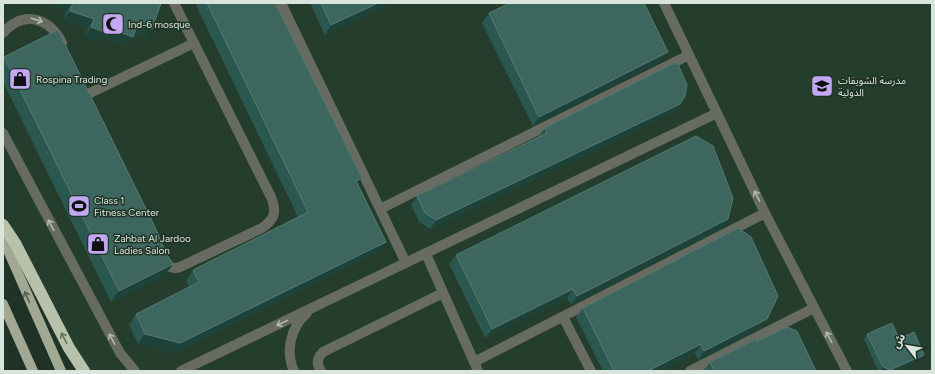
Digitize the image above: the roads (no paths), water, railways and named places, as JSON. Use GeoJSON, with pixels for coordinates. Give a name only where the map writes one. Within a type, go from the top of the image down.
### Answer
{"type":"FeatureCollection","features":[{"type":"Feature","properties":{"kind":"highway"},"geometry":{"type":"LineString","coordinates":[[3,225],[15,243],[69,348],[84,371]]}},
{"type":"Feature","properties":{"kind":"main road"},"geometry":{"type":"LineString","coordinates":[[3,239],[61,371]]}},
{"type":"Feature","properties":{"kind":"main road"},"geometry":{"type":"LineString","coordinates":[[3,304],[33,371]]}},
{"type":"Feature","properties":{"kind":"street"},"geometry":{"type":"LineString","coordinates":[[158,246],[167,265],[171,268],[176,268],[262,228],[270,223],[275,215],[275,205],[174,3]]}},
{"type":"Feature","properties":{"kind":"street"},"geometry":{"type":"LineString","coordinates":[[282,3],[406,263]]}},
{"type":"Feature","properties":{"kind":"street"},"geometry":{"type":"LineString","coordinates":[[664,3],[765,213],[847,371]]}},
{"type":"Feature","properties":{"kind":"street"},"geometry":{"type":"LineString","coordinates":[[3,33],[9,26],[18,20],[31,18],[43,22],[53,30],[67,54]]}},
{"type":"Feature","properties":{"kind":"street"},"geometry":{"type":"LineString","coordinates":[[88,94],[194,43]]}},
{"type":"Feature","properties":{"kind":"street"},"geometry":{"type":"LineString","coordinates":[[380,209],[689,55]]}},
{"type":"Feature","properties":{"kind":"street"},"geometry":{"type":"LineString","coordinates":[[181,371],[717,113]]}},
{"type":"Feature","properties":{"kind":"street"},"geometry":{"type":"LineString","coordinates":[[3,134],[120,353],[135,371]]}},
{"type":"Feature","properties":{"kind":"street"},"geometry":{"type":"LineString","coordinates":[[426,254],[476,366],[563,317],[765,213]]}},
{"type":"Feature","properties":{"kind":"street"},"geometry":{"type":"LineString","coordinates":[[321,371],[318,366],[318,361],[323,352],[443,293]]}},
{"type":"Feature","properties":{"kind":"street"},"geometry":{"type":"LineString","coordinates":[[294,371],[290,352],[291,338],[296,325],[305,314],[317,306]]}},
{"type":"Feature","properties":{"kind":"street"},"geometry":{"type":"LineString","coordinates":[[690,371],[814,308]]}},
{"type":"Feature","properties":{"kind":"street"},"geometry":{"type":"LineString","coordinates":[[563,317],[591,371]]}},
{"type":"Feature","properties":{"kind":"place","name":"Ind-6 mosque"},"geometry":{"type":"Point","coordinates":[113,24]}},
{"type":"Feature","properties":{"kind":"place","name":"Rospina Trading"},"geometry":{"type":"Point","coordinates":[20,79]}},
{"type":"Feature","properties":{"kind":"place","name":"مدرسة الشويفات الدولية"},"geometry":{"type":"Point","coordinates":[822,86]}},
{"type":"Feature","properties":{"kind":"place","name":"Class 1 Fitness Center"},"geometry":{"type":"Point","coordinates":[79,206]}},
{"type":"Feature","properties":{"kind":"place","name":"Zahbat Al Jardoo Ladies Salon"},"geometry":{"type":"Point","coordinates":[98,244]}}]}
